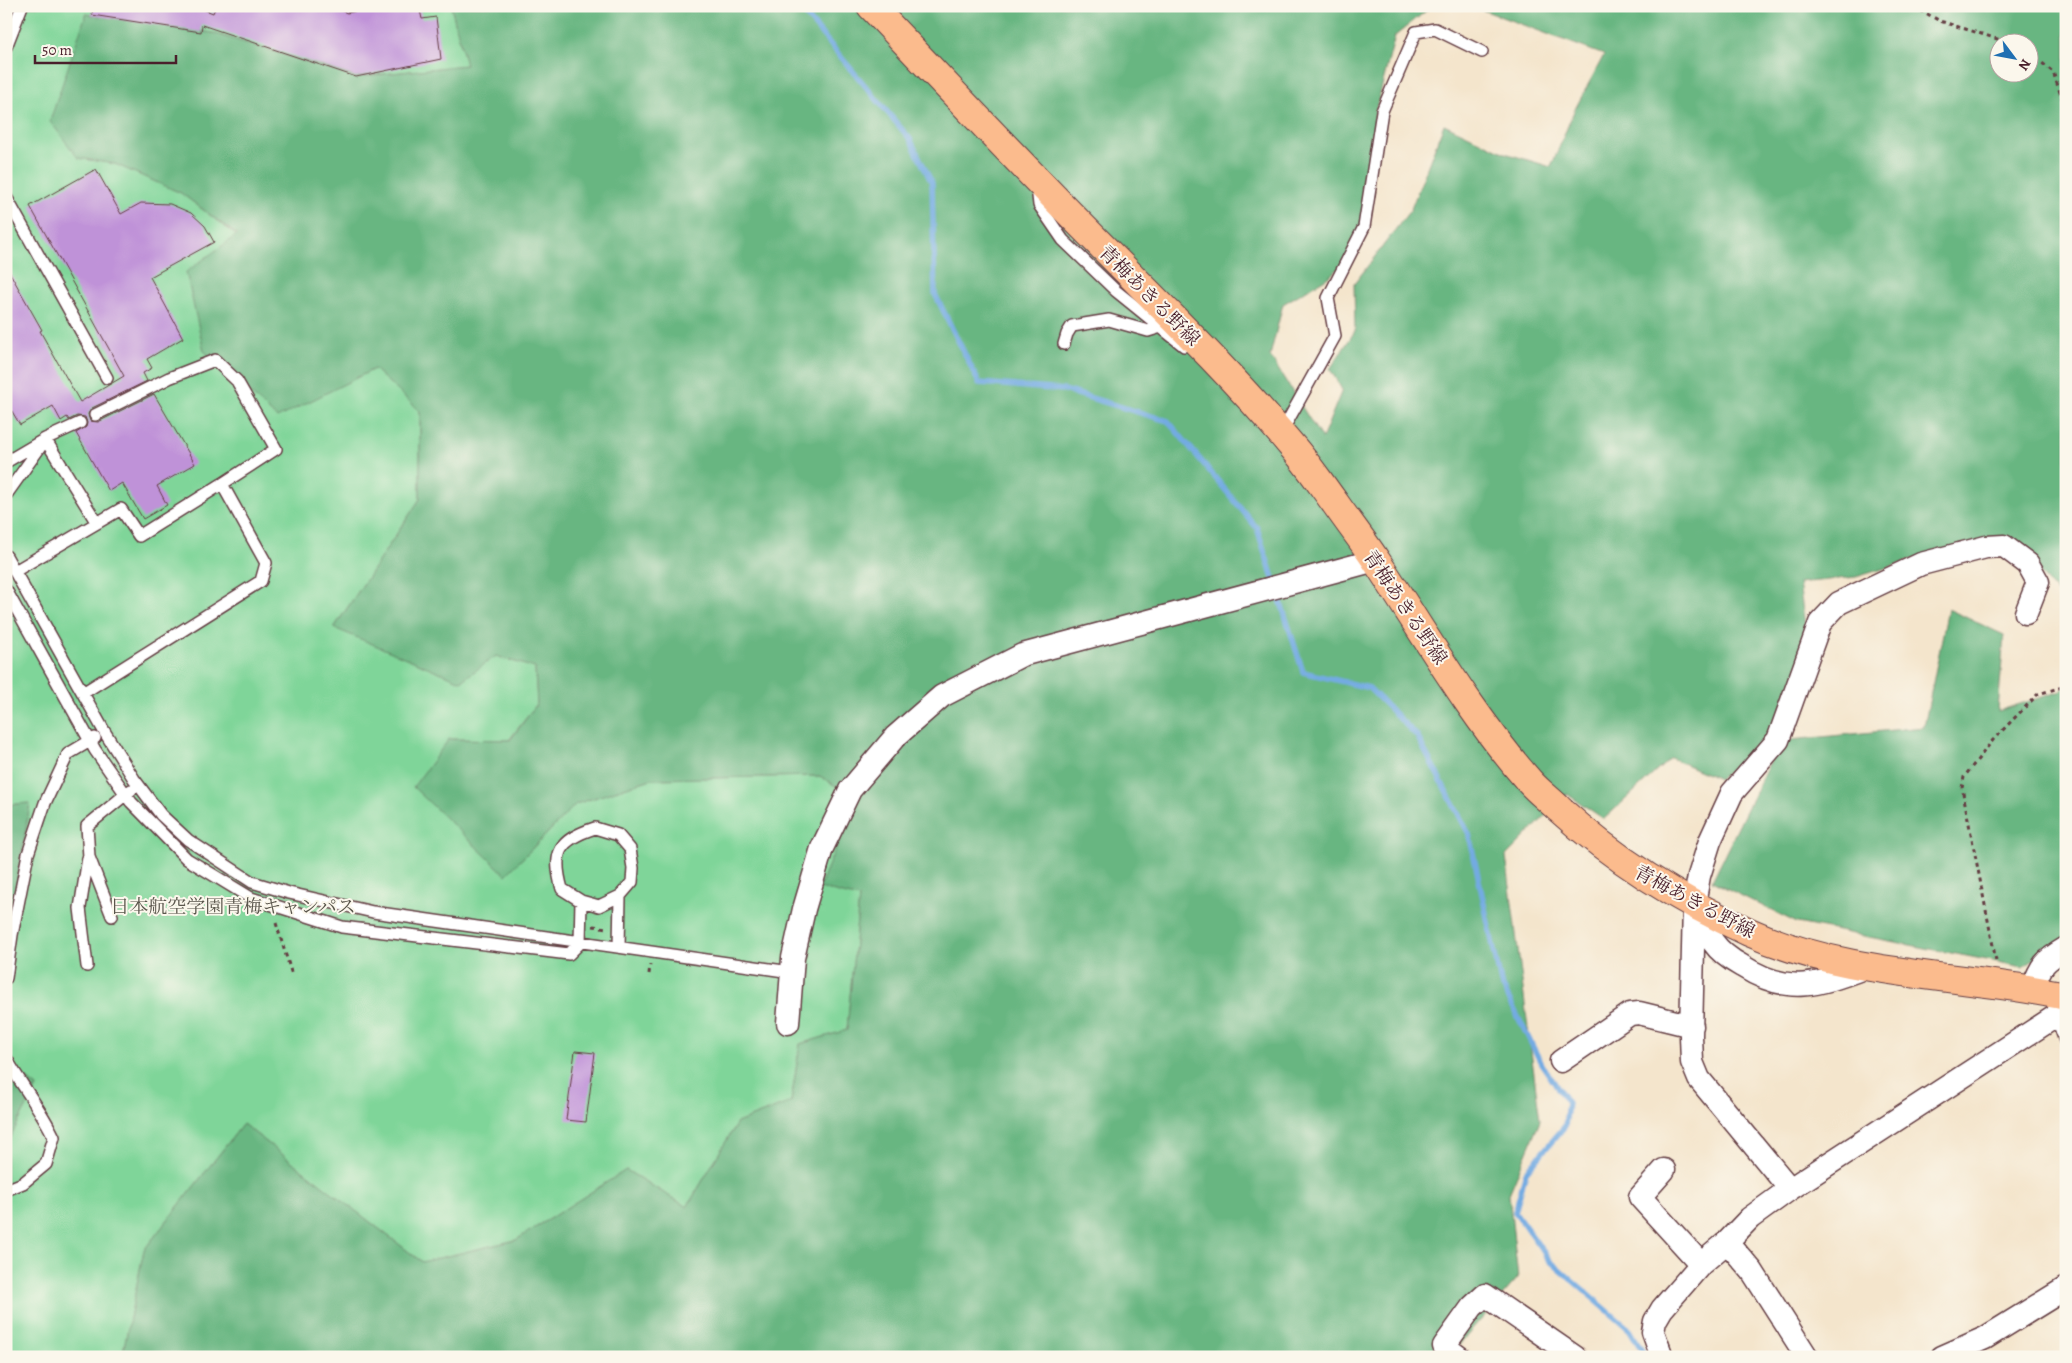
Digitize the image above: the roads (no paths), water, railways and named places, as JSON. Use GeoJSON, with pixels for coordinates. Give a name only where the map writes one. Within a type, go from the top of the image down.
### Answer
{"type":"FeatureCollection","features":[{"type":"Feature","properties":{"kind":"main road","name":"青梅あきる野線"},"geometry":{"type":"LineString","coordinates":[[871,6],[1036,180],[1246,392],[1301,456],[1376,560],[1425,637],[1501,746],[1533,785],[1588,836],[1633,868],[1694,904],[1751,933],[1804,952],[1866,967],[2032,989],[2063,1003]]}},
{"type":"Feature","properties":{"kind":"street"},"geometry":{"type":"LineString","coordinates":[[1790,1189],[1699,1079],[1692,1062],[1694,904],[1699,876],[1710,841],[1732,793],[1778,740],[1820,623],[1839,603],[1921,564],[1986,547],[2004,546],[2028,564],[2038,582],[2026,613]]}},
{"type":"Feature","properties":{"kind":"street"},"geometry":{"type":"LineString","coordinates":[[788,1023],[791,972],[804,909],[822,848],[850,790],[895,737],[942,696],[1022,655],[1376,560]]}},
{"type":"Feature","properties":{"kind":"street"},"geometry":{"type":"LineString","coordinates":[[1694,904],[1713,942],[1730,959],[1759,977],[1791,985],[1825,983],[1866,967]]}},
{"type":"Feature","properties":{"kind":"street"},"geometry":{"type":"LineString","coordinates":[[2032,989],[2040,968],[2054,955],[2066,948]]}},
{"type":"Feature","properties":{"kind":"street"},"geometry":{"type":"LineString","coordinates":[[1662,1357],[1653,1332],[1655,1321],[1662,1309],[1701,1264],[1727,1242],[1750,1218],[2063,1003]]}},
{"type":"Feature","properties":{"kind":"street"},"geometry":{"type":"LineString","coordinates":[[1561,1061],[1630,1014],[1639,1013],[1692,1026]]}},
{"type":"Feature","properties":{"kind":"street"},"geometry":{"type":"LineString","coordinates":[[1664,1170],[1640,1197],[1701,1264]]}},
{"type":"Feature","properties":{"kind":"street"},"geometry":{"type":"LineString","coordinates":[[1727,1242],[1752,1271],[1807,1357]]}},
{"type":"Feature","properties":{"kind":"street"},"geometry":{"type":"LineString","coordinates":[[1942,1357],[1985,1338],[2066,1288]]}},
{"type":"Feature","properties":{"kind":"street"},"geometry":{"type":"LineString","coordinates":[[1459,1357],[1444,1346],[1472,1307],[1485,1296],[1575,1357]]}},
{"type":"Feature","properties":{"kind":"lane"},"geometry":{"type":"LineString","coordinates":[[6,47],[22,6]]}},
{"type":"Feature","properties":{"kind":"lane"},"geometry":{"type":"LineString","coordinates":[[1281,433],[1335,336],[1328,298],[1364,227],[1382,111],[1416,32],[1435,29],[1482,52]]}},
{"type":"Feature","properties":{"kind":"lane"},"geometry":{"type":"LineString","coordinates":[[1036,180],[1039,205],[1063,240],[1116,291],[1195,354],[1210,356]]}},
{"type":"Feature","properties":{"kind":"lane"},"geometry":{"type":"LineString","coordinates":[[6,197],[107,378]]}},
{"type":"Feature","properties":{"kind":"lane"},"geometry":{"type":"LineString","coordinates":[[1064,344],[1072,326],[1109,320],[1148,331],[1161,327]]}},
{"type":"Feature","properties":{"kind":"lane"},"geometry":{"type":"LineString","coordinates":[[15,572],[121,509],[139,536],[276,449],[237,381],[215,360],[119,398],[95,415]]}},
{"type":"Feature","properties":{"kind":"lane"},"geometry":{"type":"LineString","coordinates":[[6,462],[45,439],[80,423]]}},
{"type":"Feature","properties":{"kind":"lane"},"geometry":{"type":"LineString","coordinates":[[45,439],[97,523]]}},
{"type":"Feature","properties":{"kind":"lane"},"geometry":{"type":"LineString","coordinates":[[6,495],[45,439]]}},
{"type":"Feature","properties":{"kind":"lane"},"geometry":{"type":"LineString","coordinates":[[83,693],[261,581],[266,563],[222,484]]}},
{"type":"Feature","properties":{"kind":"lane"},"geometry":{"type":"LineString","coordinates":[[6,556],[104,731],[138,784],[161,815],[188,840],[252,882],[288,894],[373,912],[791,972]]}},
{"type":"Feature","properties":{"kind":"lane"},"geometry":{"type":"LineString","coordinates":[[6,590],[90,741],[131,802],[187,859],[251,898],[342,927],[569,954],[580,943],[581,901]]}},
{"type":"Feature","properties":{"kind":"lane"},"geometry":{"type":"LineString","coordinates":[[6,978],[28,854],[45,803],[68,754],[104,731]]}},
{"type":"Feature","properties":{"kind":"lane"},"geometry":{"type":"LineString","coordinates":[[87,966],[80,908],[89,857],[87,826],[138,784]]}},
{"type":"Feature","properties":{"kind":"lane"},"geometry":{"type":"LineString","coordinates":[[595,828],[618,836],[630,849],[633,868],[632,882],[620,896],[599,906],[581,901],[562,889],[556,869],[561,847],[576,834],[595,828]]}},
{"type":"Feature","properties":{"kind":"lane"},"geometry":{"type":"LineString","coordinates":[[89,857],[112,916]]}},
{"type":"Feature","properties":{"kind":"lane"},"geometry":{"type":"LineString","coordinates":[[619,947],[620,896]]}},
{"type":"Feature","properties":{"kind":"lane"},"geometry":{"type":"LineString","coordinates":[[2063,1003],[2066,1044]]}},
{"type":"Feature","properties":{"kind":"lane"},"geometry":{"type":"LineString","coordinates":[[6,1058],[21,1085],[44,1115],[54,1137],[46,1164],[23,1183],[6,1190]]}},
{"type":"Feature","properties":{"kind":"water"},"geometry":{"type":"Polygon","coordinates":[[[6,6],[14,6],[15,25],[6,27],[6,6]]]}},
{"type":"Feature","properties":{"kind":"waterway"},"geometry":{"type":"LineString","coordinates":[[798,6],[910,139],[932,183],[935,294],[979,383],[1064,390],[1168,421],[1257,528],[1274,581]]}},
{"type":"Feature","properties":{"kind":"waterway"},"geometry":{"type":"LineString","coordinates":[[1277,590],[1303,672],[1369,688],[1417,736],[1469,834],[1501,983],[1541,1063],[1568,1103],[1565,1126],[1526,1172],[1515,1212],[1550,1261],[1630,1330],[1646,1357]]}},
{"type":"Feature","properties":{"kind":"park label","name":"日本航空学園青梅キャンパス"},"geometry":{"type":"Point","coordinates":[233,906]}}]}
